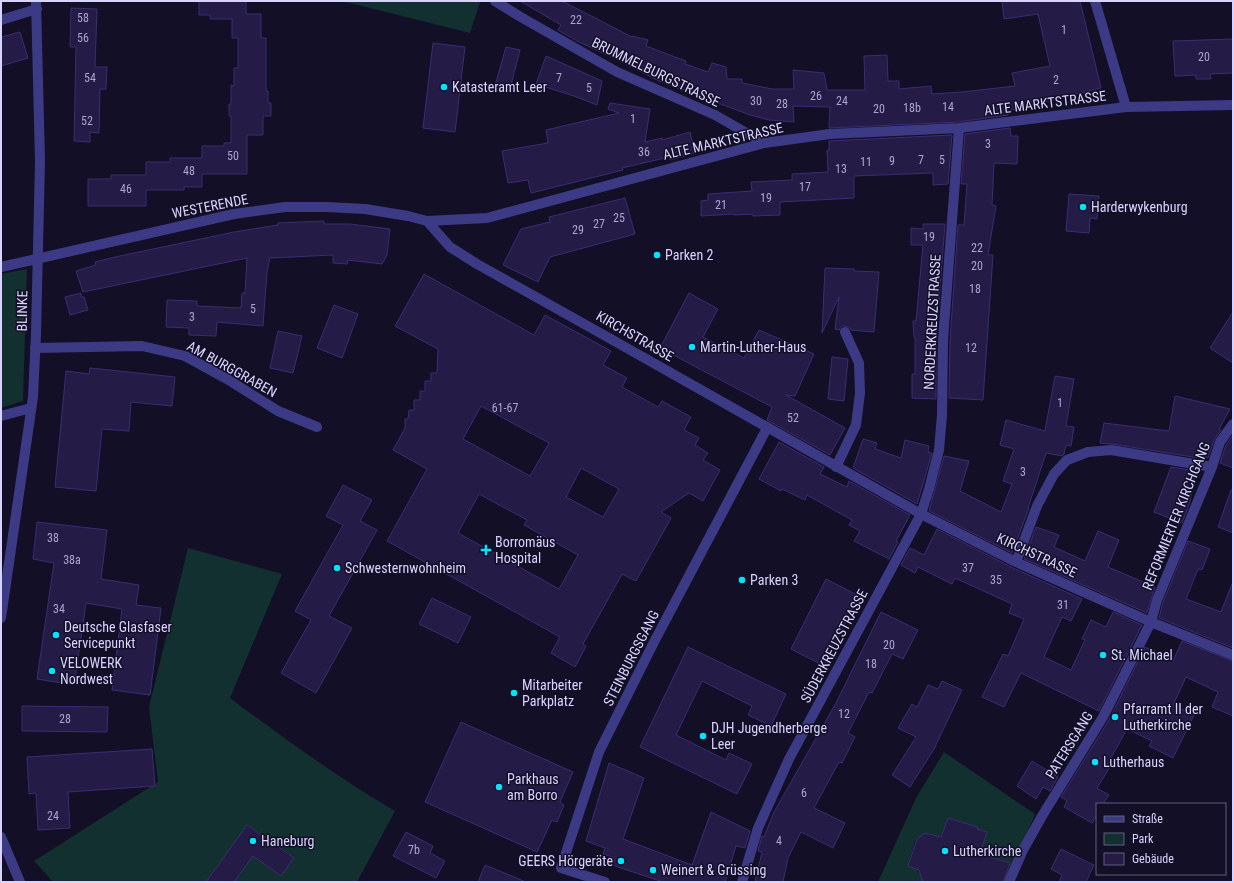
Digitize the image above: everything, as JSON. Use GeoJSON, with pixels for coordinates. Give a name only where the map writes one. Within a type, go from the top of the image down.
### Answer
{"type":"FeatureCollection","features":[{"type":"Feature","properties":{"kind":"street"},"geometry":{"type":"LineString","coordinates":[[1095,1],[1126,107]]}},
{"type":"Feature","properties":{"kind":"street","name":"BRUMMELBURGSTRASSE"},"geometry":{"type":"LineString","coordinates":[[502,3],[518,16],[617,72],[716,115],[764,143]]}},
{"type":"Feature","properties":{"kind":"street"},"geometry":{"type":"LineString","coordinates":[[1,20],[37,5]]}},
{"type":"Feature","properties":{"kind":"street","name":"BLINKE"},"geometry":{"type":"LineString","coordinates":[[1,618],[31,408],[35,348],[40,161],[37,5]]}},
{"type":"Feature","properties":{"kind":"street","name":"ALTE MARKTSTRASSE"},"geometry":{"type":"LineString","coordinates":[[427,221],[487,218],[764,143],[830,134],[959,128],[1126,107],[1233,105]]}},
{"type":"Feature","properties":{"kind":"street","name":"NORDERKREUZSTRASSE"},"geometry":{"type":"LineString","coordinates":[[921,514],[929,490],[939,450],[942,415],[943,340],[959,128]]}},
{"type":"Feature","properties":{"kind":"street","name":"WESTERENDE"},"geometry":{"type":"LineString","coordinates":[[1,267],[234,214],[285,207],[365,209],[408,216],[427,221]]}},
{"type":"Feature","properties":{"kind":"street","name":"KIRCHSTRASSE"},"geometry":{"type":"LineString","coordinates":[[427,221],[450,246],[477,264],[921,514],[1016,562],[1151,622],[1233,655]]}},
{"type":"Feature","properties":{"kind":"street"},"geometry":{"type":"LineString","coordinates":[[836,467],[856,425],[860,393],[859,363],[844,332]]}},
{"type":"Feature","properties":{"kind":"street","name":"AM BURGGRABEN"},"geometry":{"type":"LineString","coordinates":[[35,348],[142,346],[185,356],[227,379],[278,411],[316,427]]}},
{"type":"Feature","properties":{"kind":"street"},"geometry":{"type":"LineString","coordinates":[[1,416],[31,408]]}},
{"type":"Feature","properties":{"kind":"street","name":"REFORMIERTER KIRCHGANG"},"geometry":{"type":"LineString","coordinates":[[1151,622],[1157,600],[1212,467],[1220,442],[1233,424]]}},
{"type":"Feature","properties":{"kind":"street","name":"STEINBURGSGANG"},"geometry":{"type":"LineString","coordinates":[[605,882],[561,868],[599,752],[657,635],[767,428]]}},
{"type":"Feature","properties":{"kind":"street"},"geometry":{"type":"LineString","coordinates":[[1016,562],[1037,506],[1054,474],[1067,460],[1088,452],[1111,450],[1212,467]]}},
{"type":"Feature","properties":{"kind":"street","name":"SÜDERKREUZSTRASSE"},"geometry":{"type":"LineString","coordinates":[[742,882],[758,828],[789,759],[921,514]]}},
{"type":"Feature","properties":{"kind":"street","name":"PATERSGANG"},"geometry":{"type":"LineString","coordinates":[[1009,882],[1023,850],[1042,816],[1103,717],[1151,622]]}},
{"type":"Feature","properties":{"kind":"street"},"geometry":{"type":"LineString","coordinates":[[1,837],[20,882]]}},
{"type":"Feature","properties":{"kind":"green space"},"geometry":{"type":"Polygon","coordinates":[[[342,1],[479,1],[480,2],[470,33],[342,1]]]}},
{"type":"Feature","properties":{"kind":"green space"},"geometry":{"type":"Polygon","coordinates":[[[27,269],[23,401],[1,408],[1,274],[27,269]]]}},
{"type":"Feature","properties":{"kind":"green space"},"geometry":{"type":"Polygon","coordinates":[[[188,548],[282,574],[230,698],[332,771],[395,811],[357,882],[53,882],[34,861],[158,782],[149,707],[188,548]]]}},
{"type":"Feature","properties":{"kind":"green space"},"geometry":{"type":"Polygon","coordinates":[[[944,752],[1035,814],[1007,882],[1003,882],[1010,863],[992,857],[990,861],[979,855],[987,832],[977,829],[978,827],[948,818],[942,834],[932,842],[925,833],[919,841],[915,841],[908,866],[918,870],[923,882],[878,882],[916,798],[944,752]]]}},
{"type":"Feature","properties":{"kind":"building"},"geometry":{"type":"Polygon","coordinates":[[[199,1],[246,1],[246,14],[261,14],[261,38],[266,38],[266,91],[268,91],[268,103],[271,103],[271,116],[263,116],[263,135],[247,135],[247,174],[202,174],[202,187],[184,187],[184,190],[146,190],[146,206],[88,206],[88,179],[111,179],[111,175],[146,175],[146,162],[170,162],[170,158],[202,158],[202,146],[224,146],[224,143],[231,143],[231,116],[229,116],[229,104],[231,104],[231,85],[234,86],[234,68],[238,68],[238,38],[232,38],[232,19],[210,19],[210,15],[199,15],[199,1]]]}},
{"type":"Feature","properties":{"kind":"building"},"geometry":{"type":"Polygon","coordinates":[[[520,1],[562,1],[632,37],[648,40],[646,46],[686,61],[685,64],[708,72],[712,63],[726,67],[727,79],[742,79],[742,83],[772,89],[794,89],[793,70],[824,73],[827,90],[865,90],[864,56],[887,55],[888,81],[899,81],[899,89],[931,86],[932,94],[1015,86],[1012,73],[1050,66],[1038,14],[1004,19],[1002,1],[1080,1],[1101,88],[1008,111],[1008,115],[958,122],[829,128],[830,107],[793,106],[794,122],[769,120],[750,115],[659,81],[607,54],[577,41],[558,30],[561,25],[520,1]]]}},
{"type":"Feature","properties":{"kind":"building"},"geometry":{"type":"Polygon","coordinates":[[[71,8],[97,9],[95,67],[107,67],[106,89],[100,89],[99,133],[90,132],[90,142],[74,141],[76,47],[70,47],[71,8]]]}},
{"type":"Feature","properties":{"kind":"building"},"geometry":{"type":"Polygon","coordinates":[[[20,32],[28,58],[1,66],[1,37],[20,32]]]}},
{"type":"Feature","properties":{"kind":"building"},"geometry":{"type":"Polygon","coordinates":[[[1233,39],[1233,73],[1210,74],[1211,79],[1196,79],[1196,75],[1175,76],[1173,41],[1233,39]]]}},
{"type":"Feature","properties":{"kind":"building","name":"Katasteramt Leer"},"geometry":{"type":"Polygon","coordinates":[[[433,43],[465,47],[455,132],[423,128],[433,43]]]}},
{"type":"Feature","properties":{"kind":"building"},"geometry":{"type":"Polygon","coordinates":[[[506,47],[520,50],[509,93],[494,89],[506,47]]]}},
{"type":"Feature","properties":{"kind":"building"},"geometry":{"type":"Polygon","coordinates":[[[546,56],[602,81],[597,105],[536,84],[546,56]]]}},
{"type":"Feature","properties":{"kind":"building"},"geometry":{"type":"Polygon","coordinates":[[[610,103],[650,109],[645,142],[662,138],[662,140],[690,132],[695,153],[670,160],[669,157],[622,168],[623,170],[531,193],[528,180],[508,183],[502,151],[548,143],[546,130],[619,113],[608,109],[610,103]]]}},
{"type":"Feature","properties":{"kind":"building"},"geometry":{"type":"Polygon","coordinates":[[[1010,128],[1011,136],[1018,136],[1017,164],[994,163],[992,205],[996,206],[988,255],[993,255],[983,400],[949,398],[950,340],[958,225],[964,225],[967,184],[961,184],[965,134],[1010,128]]]}},
{"type":"Feature","properties":{"kind":"building"},"geometry":{"type":"Polygon","coordinates":[[[952,135],[948,184],[933,185],[933,173],[854,176],[854,198],[780,202],[780,215],[753,216],[753,214],[733,214],[701,216],[701,201],[708,200],[708,194],[752,191],[751,182],[792,180],[792,174],[828,172],[827,150],[829,150],[829,141],[952,135]]]}},
{"type":"Feature","properties":{"kind":"building","name":"Harderwykenburg"},"geometry":{"type":"Polygon","coordinates":[[[1069,194],[1099,196],[1097,219],[1090,218],[1089,233],[1066,231],[1069,194]]]}},
{"type":"Feature","properties":{"kind":"building"},"geometry":{"type":"Polygon","coordinates":[[[625,198],[635,234],[550,257],[538,282],[503,265],[521,229],[550,222],[549,217],[625,198]]]}},
{"type":"Feature","properties":{"kind":"building"},"geometry":{"type":"Polygon","coordinates":[[[324,221],[324,224],[350,224],[390,229],[387,255],[382,264],[348,260],[347,264],[333,263],[333,255],[270,258],[267,272],[263,326],[217,322],[216,336],[189,335],[189,328],[166,327],[167,300],[197,301],[197,306],[241,308],[242,293],[245,293],[247,258],[83,292],[76,271],[96,265],[95,262],[115,257],[234,232],[278,225],[278,223],[324,221]]]}},
{"type":"Feature","properties":{"kind":"building"},"geometry":{"type":"Polygon","coordinates":[[[923,224],[945,224],[936,340],[936,399],[912,398],[912,374],[915,374],[915,337],[913,321],[916,321],[923,245],[911,245],[911,228],[923,229],[923,224]]]}},
{"type":"Feature","properties":{"kind":"building"},"geometry":{"type":"Polygon","coordinates":[[[825,268],[879,272],[874,332],[851,330],[849,327],[845,326],[842,326],[839,330],[835,329],[839,297],[822,333],[825,268]]]}},
{"type":"Feature","properties":{"kind":"building"},"geometry":{"type":"Polygon","coordinates":[[[424,274],[534,335],[545,315],[611,351],[603,365],[627,378],[622,387],[658,407],[662,401],[691,417],[684,430],[699,438],[695,445],[708,453],[703,460],[720,470],[703,501],[689,493],[661,512],[671,518],[636,581],[622,574],[583,644],[586,646],[575,667],[551,653],[560,637],[387,541],[427,469],[393,450],[405,428],[405,419],[408,419],[409,410],[414,410],[414,400],[420,400],[420,391],[425,391],[425,381],[431,381],[431,373],[437,373],[438,349],[395,326],[424,274]],[[481,406],[463,439],[530,476],[549,443],[481,406]],[[581,468],[566,497],[603,517],[619,489],[581,468]],[[479,494],[458,533],[559,589],[578,555],[524,525],[527,520],[479,494]]]}},
{"type":"Feature","properties":{"kind":"building"},"geometry":{"type":"Polygon","coordinates":[[[81,293],[81,297],[84,297],[88,310],[70,315],[65,297],[81,293]]]}},
{"type":"Feature","properties":{"kind":"building"},"geometry":{"type":"Polygon","coordinates":[[[689,293],[718,309],[703,337],[744,358],[759,330],[814,354],[795,396],[786,395],[845,428],[830,455],[767,420],[772,407],[660,348],[689,293]]]}},
{"type":"Feature","properties":{"kind":"building"},"geometry":{"type":"Polygon","coordinates":[[[334,305],[358,314],[342,358],[317,348],[334,305]]]}},
{"type":"Feature","properties":{"kind":"building"},"geometry":{"type":"Polygon","coordinates":[[[1233,312],[1233,363],[1210,348],[1233,312]]]}},
{"type":"Feature","properties":{"kind":"building"},"geometry":{"type":"Polygon","coordinates":[[[278,331],[302,336],[293,373],[270,368],[278,331]]]}},
{"type":"Feature","properties":{"kind":"building"},"geometry":{"type":"Polygon","coordinates":[[[832,357],[848,359],[844,401],[828,399],[832,357]]]}},
{"type":"Feature","properties":{"kind":"building"},"geometry":{"type":"Polygon","coordinates":[[[90,368],[175,377],[172,406],[131,402],[129,431],[102,429],[96,491],[55,487],[66,371],[89,374],[90,368]]]}},
{"type":"Feature","properties":{"kind":"building"},"geometry":{"type":"Polygon","coordinates":[[[1055,376],[1074,379],[1066,426],[1074,427],[1071,446],[1066,445],[1062,456],[1046,453],[1029,508],[1012,553],[929,511],[944,456],[969,461],[960,491],[1001,512],[1012,484],[1003,481],[1014,449],[1000,445],[1006,420],[1045,431],[1055,376]]]}},
{"type":"Feature","properties":{"kind":"building"},"geometry":{"type":"Polygon","coordinates":[[[1175,396],[1230,409],[1219,429],[1221,430],[1214,440],[1208,458],[1199,455],[1199,458],[1100,443],[1104,423],[1169,431],[1175,396]]]}},
{"type":"Feature","properties":{"kind":"building"},"geometry":{"type":"Polygon","coordinates":[[[1233,435],[1233,468],[1220,463],[1226,445],[1233,435]]]}},
{"type":"Feature","properties":{"kind":"building"},"geometry":{"type":"Polygon","coordinates":[[[863,439],[877,443],[875,449],[901,458],[905,440],[929,446],[928,452],[932,453],[917,504],[853,468],[863,439]]]}},
{"type":"Feature","properties":{"kind":"building"},"geometry":{"type":"Polygon","coordinates":[[[779,442],[824,467],[820,474],[847,487],[849,481],[910,515],[896,541],[898,542],[889,559],[854,541],[860,531],[849,525],[852,520],[807,495],[805,500],[782,489],[781,491],[759,479],[779,442]]]}},
{"type":"Feature","properties":{"kind":"building"},"geometry":{"type":"Polygon","coordinates":[[[1171,467],[1196,471],[1189,505],[1182,523],[1154,512],[1171,467]]]}},
{"type":"Feature","properties":{"kind":"building","name":"Schwesternwohnheim"},"geometry":{"type":"Polygon","coordinates":[[[343,485],[372,500],[360,521],[377,530],[329,616],[352,628],[316,693],[281,673],[311,620],[295,611],[343,525],[326,516],[343,485]]]}},
{"type":"Feature","properties":{"kind":"building"},"geometry":{"type":"Polygon","coordinates":[[[1231,490],[1233,490],[1233,533],[1218,527],[1231,490]]]}},
{"type":"Feature","properties":{"kind":"building"},"geometry":{"type":"Polygon","coordinates":[[[37,522],[107,530],[101,579],[139,585],[136,605],[161,608],[150,695],[112,690],[122,609],[86,603],[74,685],[37,679],[54,563],[33,559],[37,522]]]}},
{"type":"Feature","properties":{"kind":"building"},"geometry":{"type":"Polygon","coordinates":[[[1036,527],[1059,535],[1054,547],[1085,561],[1098,531],[1119,540],[1108,567],[1155,587],[1147,613],[1024,559],[1036,527]]]}},
{"type":"Feature","properties":{"kind":"building"},"geometry":{"type":"Polygon","coordinates":[[[937,529],[1013,568],[1082,599],[1071,621],[1062,617],[1044,657],[1071,670],[1085,640],[1082,639],[1091,620],[1106,627],[1113,612],[1142,625],[1099,711],[1021,673],[1004,707],[982,697],[1003,654],[1008,656],[1024,619],[1009,613],[1012,604],[955,578],[952,584],[918,567],[915,573],[901,565],[910,548],[924,555],[937,529]]]}},
{"type":"Feature","properties":{"kind":"building"},"geometry":{"type":"Polygon","coordinates":[[[1188,541],[1210,549],[1202,570],[1198,569],[1186,599],[1221,612],[1233,584],[1233,648],[1159,618],[1163,602],[1188,541]]]}},
{"type":"Feature","properties":{"kind":"building"},"geometry":{"type":"Polygon","coordinates":[[[826,579],[859,596],[824,666],[791,649],[826,579]]]}},
{"type":"Feature","properties":{"kind":"building"},"geometry":{"type":"Polygon","coordinates":[[[432,598],[471,617],[458,643],[419,624],[432,598]]]}},
{"type":"Feature","properties":{"kind":"building"},"geometry":{"type":"Polygon","coordinates":[[[881,612],[918,630],[903,659],[892,654],[872,693],[869,692],[848,733],[855,737],[842,763],[839,762],[814,808],[845,823],[833,848],[801,832],[788,858],[783,882],[755,882],[762,852],[758,851],[762,836],[764,837],[774,812],[836,703],[881,612]]]}},
{"type":"Feature","properties":{"kind":"building"},"geometry":{"type":"Polygon","coordinates":[[[1182,641],[1233,661],[1233,716],[1212,707],[1218,692],[1186,677],[1173,705],[1194,715],[1173,758],[1149,746],[1152,741],[1127,729],[1107,765],[1110,767],[1097,788],[1109,795],[1104,803],[1096,803],[1096,817],[1092,823],[1064,807],[1067,801],[1061,797],[1109,720],[1145,647],[1173,661],[1182,641]]]}},
{"type":"Feature","properties":{"kind":"building"},"geometry":{"type":"Polygon","coordinates":[[[688,647],[786,694],[771,726],[748,715],[752,706],[702,681],[676,735],[726,760],[729,753],[752,764],[737,794],[640,747],[688,647]]]}},
{"type":"Feature","properties":{"kind":"building"},"geometry":{"type":"Polygon","coordinates":[[[942,681],[962,690],[934,749],[910,787],[892,775],[916,737],[898,728],[912,704],[917,707],[928,685],[938,689],[942,681]]]}},
{"type":"Feature","properties":{"kind":"building"},"geometry":{"type":"Polygon","coordinates":[[[22,706],[108,707],[107,732],[22,731],[22,706]]]}},
{"type":"Feature","properties":{"kind":"building","name":"Parkhaus am Borro"},"geometry":{"type":"Polygon","coordinates":[[[461,722],[573,772],[560,802],[564,805],[557,822],[552,820],[537,852],[425,802],[461,722]]]}},
{"type":"Feature","properties":{"kind":"building"},"geometry":{"type":"Polygon","coordinates":[[[152,749],[155,786],[68,792],[70,828],[38,830],[36,793],[29,794],[27,757],[152,749]]]}},
{"type":"Feature","properties":{"kind":"building"},"geometry":{"type":"Polygon","coordinates":[[[1032,761],[1058,777],[1050,791],[1043,787],[1036,799],[1017,786],[1032,761]]]}},
{"type":"Feature","properties":{"kind":"building"},"geometry":{"type":"Polygon","coordinates":[[[609,763],[644,778],[623,839],[692,865],[711,812],[750,831],[745,848],[736,846],[725,882],[663,882],[612,865],[615,858],[603,854],[605,848],[586,841],[609,763]]]}},
{"type":"Feature","properties":{"kind":"building","name":"Lutherkirche"},"geometry":{"type":"Polygon","coordinates":[[[948,818],[978,827],[977,829],[987,832],[980,854],[1010,863],[1003,882],[923,882],[919,870],[908,866],[917,839],[925,833],[941,837],[948,818]]]}},
{"type":"Feature","properties":{"kind":"building","name":"Haneburg"},"geometry":{"type":"Polygon","coordinates":[[[247,825],[294,858],[281,876],[253,856],[234,882],[206,882],[247,825]]]}},
{"type":"Feature","properties":{"kind":"building"},"geometry":{"type":"Polygon","coordinates":[[[406,832],[433,846],[430,853],[445,861],[436,878],[393,856],[406,832]]]}},
{"type":"Feature","properties":{"kind":"building"},"geometry":{"type":"Polygon","coordinates":[[[1061,849],[1094,865],[1086,882],[1059,882],[1062,875],[1051,869],[1061,849]]]}},
{"type":"Feature","properties":{"kind":"building"},"geometry":{"type":"Polygon","coordinates":[[[485,865],[526,882],[478,882],[485,865]]]}},
{"type":"Feature","properties":{"kind":"place","name":"Katasteramt Leer"},"geometry":{"type":"Point","coordinates":[444,87]}},
{"type":"Feature","properties":{"kind":"place","name":"Harderwykenburg"},"geometry":{"type":"Point","coordinates":[1083,207]}},
{"type":"Feature","properties":{"kind":"place","name":"Parken 2"},"geometry":{"type":"Point","coordinates":[657,255]}},
{"type":"Feature","properties":{"kind":"place","name":"Martin-Luther-Haus"},"geometry":{"type":"Point","coordinates":[692,347]}},
{"type":"Feature","properties":{"kind":"place","name":"Borromäus Hospital"},"geometry":{"type":"Point","coordinates":[486,550]}},
{"type":"Feature","properties":{"kind":"place","name":"Schwesternwohnheim"},"geometry":{"type":"Point","coordinates":[337,568]}},
{"type":"Feature","properties":{"kind":"place","name":"Parken 3"},"geometry":{"type":"Point","coordinates":[742,580]}},
{"type":"Feature","properties":{"kind":"place","name":"Deutsche Glasfaser Servicepunkt"},"geometry":{"type":"Point","coordinates":[56,635]}},
{"type":"Feature","properties":{"kind":"place","name":"St. Michael"},"geometry":{"type":"Point","coordinates":[1103,655]}},
{"type":"Feature","properties":{"kind":"place","name":"VELOWERK Nordwest"},"geometry":{"type":"Point","coordinates":[52,671]}},
{"type":"Feature","properties":{"kind":"place","name":"Mitarbeiter Parkplatz"},"geometry":{"type":"Point","coordinates":[514,693]}},
{"type":"Feature","properties":{"kind":"place","name":"Pfarramt II der Lutherkirche"},"geometry":{"type":"Point","coordinates":[1115,717]}},
{"type":"Feature","properties":{"kind":"place","name":"DJH Jugendherberge Leer"},"geometry":{"type":"Point","coordinates":[703,736]}},
{"type":"Feature","properties":{"kind":"place","name":"Lutherhaus"},"geometry":{"type":"Point","coordinates":[1095,762]}},
{"type":"Feature","properties":{"kind":"place","name":"Parkhaus am Borro"},"geometry":{"type":"Point","coordinates":[499,787]}},
{"type":"Feature","properties":{"kind":"place","name":"Haneburg"},"geometry":{"type":"Point","coordinates":[253,841]}},
{"type":"Feature","properties":{"kind":"place","name":"Lutherkirche"},"geometry":{"type":"Point","coordinates":[945,851]}},
{"type":"Feature","properties":{"kind":"place","name":"GEERS Hörgeräte"},"geometry":{"type":"Point","coordinates":[621,861]}},
{"type":"Feature","properties":{"kind":"place","name":"Weinert & Grüssing"},"geometry":{"type":"Point","coordinates":[653,870]}}]}
